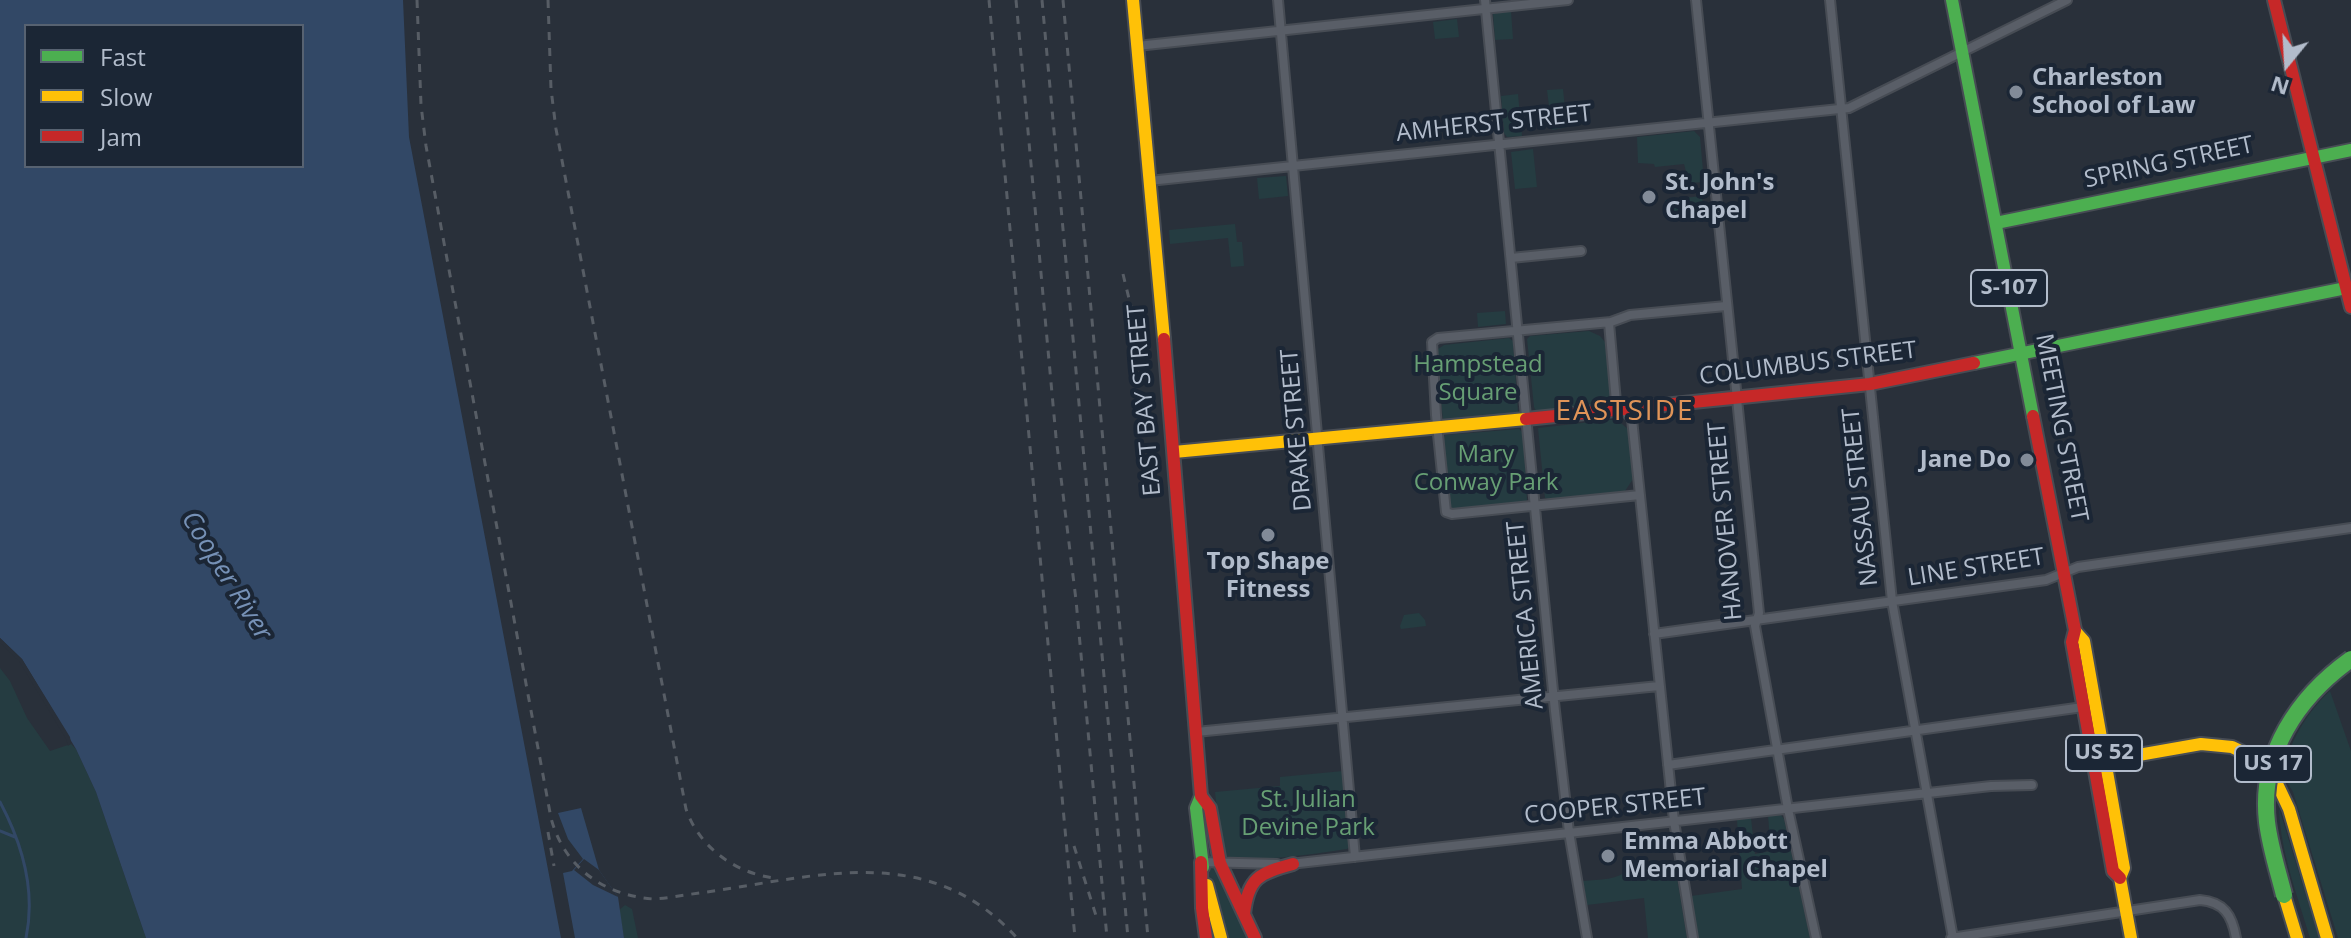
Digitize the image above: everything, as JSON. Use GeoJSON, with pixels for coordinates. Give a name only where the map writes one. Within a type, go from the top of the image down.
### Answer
{"type":"FeatureCollection","features":[{"type":"Feature","properties":{"kind":"main road","name":"EAST BAY STREET"},"geometry":{"type":"LineString","coordinates":[[1133,0],[1201,796]]}},
{"type":"Feature","properties":{"kind":"main road","name":"MEETING STREET"},"geometry":{"type":"LineString","coordinates":[[1952,0],[2075,631],[2072,642],[2083,707],[2124,868],[2120,878],[2131,938]]}},
{"type":"Feature","properties":{"kind":"main road"},"geometry":{"type":"LineString","coordinates":[[2274,0],[2351,307]]}},
{"type":"Feature","properties":{"kind":"main road","name":"SPRING STREET"},"geometry":{"type":"LineString","coordinates":[[1996,223],[2351,150]]}},
{"type":"Feature","properties":{"kind":"main road","name":"COLUMBUS STREET"},"geometry":{"type":"LineString","coordinates":[[1174,452],[1870,384],[2346,288]]}},
{"type":"Feature","properties":{"kind":"main road","name":"MEETING STREET"},"geometry":{"type":"LineString","coordinates":[[2075,631],[2084,641],[2099,762]]}},
{"type":"Feature","properties":{"kind":"main road","name":"US 17"},"geometry":{"type":"LineString","coordinates":[[2297,938],[2269,835],[2267,782],[2283,734],[2306,697],[2330,673],[2351,659]]}},
{"type":"Feature","properties":{"kind":"main road"},"geometry":{"type":"LineString","coordinates":[[2099,762],[2201,744],[2232,747],[2259,760],[2270,769],[2289,809],[2327,938]]}},
{"type":"Feature","properties":{"kind":"main road"},"geometry":{"type":"LineString","coordinates":[[1201,796],[1196,808],[1206,938]]}},
{"type":"Feature","properties":{"kind":"main road"},"geometry":{"type":"LineString","coordinates":[[1201,796],[1210,808],[1220,863],[1255,938]]}},
{"type":"Feature","properties":{"kind":"main road"},"geometry":{"type":"LineString","coordinates":[[1201,862],[1221,938]]}},
{"type":"Feature","properties":{"kind":"main road"},"geometry":{"type":"LineString","coordinates":[[1244,917],[1245,898],[1253,881],[1261,873],[1293,864]]}},
{"type":"Feature","properties":{"kind":"street","name":"DRAKE STREET"},"geometry":{"type":"LineString","coordinates":[[1278,0],[1355,857]]}},
{"type":"Feature","properties":{"kind":"street"},"geometry":{"type":"LineString","coordinates":[[1137,46],[1485,4],[1568,0]]}},
{"type":"Feature","properties":{"kind":"street","name":"HANOVER STREET"},"geometry":{"type":"LineString","coordinates":[[1696,0],[1759,613],[1755,626],[1788,809],[1816,938]]}},
{"type":"Feature","properties":{"kind":"street","name":"NASSAU STREET"},"geometry":{"type":"LineString","coordinates":[[1830,0],[1892,601],[1952,938]]}},
{"type":"Feature","properties":{"kind":"street","name":"AMHERST STREET"},"geometry":{"type":"LineString","coordinates":[[1149,181],[1849,108],[2067,0]]}},
{"type":"Feature","properties":{"kind":"street","name":"AMERICA STREET"},"geometry":{"type":"LineString","coordinates":[[1485,4],[1554,696],[1569,832],[1587,938]]}},
{"type":"Feature","properties":{"kind":"street"},"geometry":{"type":"LineString","coordinates":[[1511,258],[1581,251]]}},
{"type":"Feature","properties":{"kind":"street"},"geometry":{"type":"LineString","coordinates":[[1640,495],[1452,514],[1446,512],[1432,342],[1438,338],[1609,323],[1630,315],[1726,306]]}},
{"type":"Feature","properties":{"kind":"street"},"geometry":{"type":"LineString","coordinates":[[1609,323],[1616,402],[1632,419],[1674,821],[1693,938]]}},
{"type":"Feature","properties":{"kind":"street","name":"LINE STREET"},"geometry":{"type":"LineString","coordinates":[[1654,634],[2046,580],[2078,567],[2351,528]]}},
{"type":"Feature","properties":{"kind":"street"},"geometry":{"type":"LineString","coordinates":[[1196,732],[1659,686]]}},
{"type":"Feature","properties":{"kind":"street"},"geometry":{"type":"LineString","coordinates":[[1668,765],[2083,707]]}},
{"type":"Feature","properties":{"kind":"street","name":"COOPER STREET"},"geometry":{"type":"LineString","coordinates":[[1201,862],[1293,864],[1991,786],[2032,785]]}},
{"type":"Feature","properties":{"kind":"street"},"geometry":{"type":"LineString","coordinates":[[1952,938],[2207,900],[2227,911],[2236,938]]}},
{"type":"Feature","properties":{"kind":"green space"},"geometry":{"type":"Polygon","coordinates":[[[1511,11],[1513,39],[1495,40],[1493,14],[1511,11]]]}},
{"type":"Feature","properties":{"kind":"green space"},"geometry":{"type":"Polygon","coordinates":[[[1457,19],[1459,37],[1435,39],[1433,22],[1457,19]]]}},
{"type":"Feature","properties":{"kind":"green space"},"geometry":{"type":"Polygon","coordinates":[[[1563,89],[1567,127],[1552,130],[1547,90],[1563,89]]]}},
{"type":"Feature","properties":{"kind":"green space"},"geometry":{"type":"Polygon","coordinates":[[[1518,94],[1522,136],[1507,137],[1501,96],[1518,94]]]}},
{"type":"Feature","properties":{"kind":"green space"},"geometry":{"type":"Polygon","coordinates":[[[1694,131],[1700,137],[1704,182],[1691,183],[1684,164],[1655,167],[1654,164],[1638,163],[1637,137],[1694,131]]]}},
{"type":"Feature","properties":{"kind":"green space"},"geometry":{"type":"Polygon","coordinates":[[[1533,149],[1537,187],[1515,189],[1511,152],[1533,149]]]}},
{"type":"Feature","properties":{"kind":"green space"},"geometry":{"type":"Polygon","coordinates":[[[1286,176],[1288,196],[1259,199],[1257,178],[1286,176]]]}},
{"type":"Feature","properties":{"kind":"green space"},"geometry":{"type":"Polygon","coordinates":[[[1702,196],[1704,216],[1667,219],[1665,200],[1702,196]]]}},
{"type":"Feature","properties":{"kind":"green space"},"geometry":{"type":"Polygon","coordinates":[[[1235,224],[1237,242],[1242,242],[1244,266],[1231,267],[1228,238],[1170,244],[1169,230],[1235,224]]]}},
{"type":"Feature","properties":{"kind":"green space"},"geometry":{"type":"Polygon","coordinates":[[[1505,311],[1506,324],[1478,327],[1477,313],[1505,311]]]}},
{"type":"Feature","properties":{"kind":"green space"},"geometry":{"type":"Polygon","coordinates":[[[1589,331],[1605,342],[1611,401],[1536,411],[1527,339],[1530,336],[1589,331]]]}},
{"type":"Feature","properties":{"kind":"green space","name":"Hampstead Square"},"geometry":{"type":"Polygon","coordinates":[[[1509,338],[1513,341],[1518,412],[1443,420],[1436,355],[1438,349],[1444,345],[1509,338]]]}},
{"type":"Feature","properties":{"kind":"green space"},"geometry":{"type":"Polygon","coordinates":[[[1617,420],[1628,429],[1633,479],[1625,491],[1551,500],[1545,498],[1538,428],[1617,420]]]}},
{"type":"Feature","properties":{"kind":"green space","name":"Mary Conway Park"},"geometry":{"type":"Polygon","coordinates":[[[1519,429],[1523,433],[1527,500],[1454,509],[1450,506],[1445,435],[1519,429]]]}},
{"type":"Feature","properties":{"kind":"green space"},"geometry":{"type":"Polygon","coordinates":[[[1419,613],[1426,626],[1401,629],[1404,615],[1419,613]]]}},
{"type":"Feature","properties":{"kind":"green space"},"geometry":{"type":"Polygon","coordinates":[[[0,668],[10,681],[27,718],[50,751],[71,744],[76,749],[96,792],[146,938],[0,938],[0,668]]]}},
{"type":"Feature","properties":{"kind":"green space"},"geometry":{"type":"Polygon","coordinates":[[[2330,691],[2351,751],[2351,938],[2338,938],[2293,792],[2282,774],[2300,729],[2330,691]]]}},
{"type":"Feature","properties":{"kind":"green space","name":"St. Julian Devine Park"},"geometry":{"type":"Polygon","coordinates":[[[1343,771],[1347,849],[1265,859],[1224,855],[1215,792],[1280,786],[1280,777],[1343,771]]]}},
{"type":"Feature","properties":{"kind":"green space"},"geometry":{"type":"Polygon","coordinates":[[[2279,808],[2319,938],[2310,938],[2295,890],[2286,857],[2279,808]]]}},
{"type":"Feature","properties":{"kind":"green space"},"geometry":{"type":"Polygon","coordinates":[[[1781,815],[1810,938],[1698,938],[1691,896],[1742,889],[1737,820],[1751,818],[1755,854],[1771,851],[1768,816],[1781,815]]]}},
{"type":"Feature","properties":{"kind":"green space"},"geometry":{"type":"Polygon","coordinates":[[[1215,866],[1248,938],[1228,938],[1212,889],[1209,869],[1215,866]]]}},
{"type":"Feature","properties":{"kind":"green space"},"geometry":{"type":"Polygon","coordinates":[[[1638,866],[1648,866],[1651,875],[1676,872],[1687,938],[1648,938],[1644,898],[1587,905],[1583,881],[1614,877],[1638,866]]]}},
{"type":"Feature","properties":{"kind":"green space"},"geometry":{"type":"Polygon","coordinates":[[[625,905],[632,909],[638,938],[624,938],[619,910],[625,905]]]}},
{"type":"Feature","properties":{"kind":"water","name":"Cooper River"},"geometry":{"type":"Polygon","coordinates":[[[0,0],[403,0],[409,137],[561,938],[146,938],[96,792],[76,749],[22,659],[0,638],[0,0]]]}},
{"type":"Feature","properties":{"kind":"water"},"geometry":{"type":"Polygon","coordinates":[[[581,808],[599,870],[618,897],[624,938],[575,938],[563,873],[572,871],[583,859],[568,839],[558,813],[581,808]]]}},
{"type":"Feature","properties":{"kind":"pier"},"geometry":{"type":"Polygon","coordinates":[[[0,638],[22,659],[70,737],[71,744],[68,746],[19,661],[0,643],[0,638]]]}},
{"type":"Feature","properties":{"kind":"pier"},"geometry":{"type":"Polygon","coordinates":[[[584,859],[599,870],[618,897],[593,885],[574,870],[584,859]]]}},
{"type":"Feature","properties":{"kind":"waterway"},"geometry":{"type":"LineString","coordinates":[[0,802],[25,868],[29,903],[26,938]]}},
{"type":"Feature","properties":{"kind":"waterway"},"geometry":{"type":"LineString","coordinates":[[0,831],[15,837]]}},
{"type":"Feature","properties":{"kind":"railway"},"geometry":{"type":"LineString","coordinates":[[417,0],[421,105],[426,146],[551,818],[565,851],[602,885],[618,892],[653,899],[831,874],[871,873],[910,877],[947,888],[983,908],[1017,938]]}},
{"type":"Feature","properties":{"kind":"railway"},"geometry":{"type":"LineString","coordinates":[[548,0],[551,89],[556,129],[686,809],[700,835],[720,856],[746,870],[774,878]]}},
{"type":"Feature","properties":{"kind":"railway"},"geometry":{"type":"LineString","coordinates":[[989,0],[1075,938]]}},
{"type":"Feature","properties":{"kind":"railway"},"geometry":{"type":"LineString","coordinates":[[1016,0],[1107,938]]}},
{"type":"Feature","properties":{"kind":"railway"},"geometry":{"type":"LineString","coordinates":[[1042,0],[1128,938]]}},
{"type":"Feature","properties":{"kind":"railway"},"geometry":{"type":"LineString","coordinates":[[1063,0],[1148,938]]}},
{"type":"Feature","properties":{"kind":"railway"},"geometry":{"type":"LineString","coordinates":[[1123,274],[1134,319]]}},
{"type":"Feature","properties":{"kind":"railway"},"geometry":{"type":"LineString","coordinates":[[548,832],[554,866]]}},
{"type":"Feature","properties":{"kind":"railway"},"geometry":{"type":"LineString","coordinates":[[1074,846],[1098,922]]}},
{"type":"Feature","properties":{"kind":"traffic: fast"},"geometry":{"type":"LineString","coordinates":[[1952,0],[2033,416]]}},
{"type":"Feature","properties":{"kind":"traffic: fast"},"geometry":{"type":"LineString","coordinates":[[1996,223],[2351,150]]}},
{"type":"Feature","properties":{"kind":"traffic: fast"},"geometry":{"type":"LineString","coordinates":[[1974,363],[2346,288]]}},
{"type":"Feature","properties":{"kind":"traffic: fast"},"geometry":{"type":"LineString","coordinates":[[2284,895],[2267,822],[2269,773],[2286,729],[2299,709],[2314,691],[2351,659]]}},
{"type":"Feature","properties":{"kind":"traffic: fast"},"geometry":{"type":"LineString","coordinates":[[1201,796],[1196,808],[1203,867]]}},
{"type":"Feature","properties":{"kind":"traffic: slow"},"geometry":{"type":"LineString","coordinates":[[1133,0],[1164,339]]}},
{"type":"Feature","properties":{"kind":"traffic: slow"},"geometry":{"type":"LineString","coordinates":[[1174,452],[1526,419]]}},
{"type":"Feature","properties":{"kind":"traffic: slow"},"geometry":{"type":"LineString","coordinates":[[2075,631],[2084,641],[2124,868],[2120,878],[2131,938]]}},
{"type":"Feature","properties":{"kind":"traffic: slow"},"geometry":{"type":"LineString","coordinates":[[2093,763],[2201,744],[2232,747],[2259,760],[2270,769],[2289,809],[2327,938]]}},
{"type":"Feature","properties":{"kind":"traffic: slow"},"geometry":{"type":"LineString","coordinates":[[1207,885],[1221,938]]}},
{"type":"Feature","properties":{"kind":"traffic: slow"},"geometry":{"type":"LineString","coordinates":[[2284,895],[2297,938]]}},
{"type":"Feature","properties":{"kind":"traffic: jam"},"geometry":{"type":"LineString","coordinates":[[2274,0],[2351,307]]}},
{"type":"Feature","properties":{"kind":"traffic: jam"},"geometry":{"type":"LineString","coordinates":[[1164,339],[1201,796]]}},
{"type":"Feature","properties":{"kind":"traffic: jam"},"geometry":{"type":"LineString","coordinates":[[1526,419],[1870,384],[1974,363]]}},
{"type":"Feature","properties":{"kind":"traffic: jam"},"geometry":{"type":"LineString","coordinates":[[2033,416],[2075,630],[2072,642],[2113,871],[2120,878]]}},
{"type":"Feature","properties":{"kind":"traffic: jam"},"geometry":{"type":"LineString","coordinates":[[1201,796],[1210,808],[1220,863],[1255,938]]}},
{"type":"Feature","properties":{"kind":"traffic: jam"},"geometry":{"type":"LineString","coordinates":[[1201,862],[1206,938]]}},
{"type":"Feature","properties":{"kind":"traffic: jam"},"geometry":{"type":"LineString","coordinates":[[1244,914],[1249,892],[1257,879],[1293,864]]}},
{"type":"Feature","properties":{"kind":"place","name":"Charleston School of Law"},"geometry":{"type":"Point","coordinates":[2016,92]}},
{"type":"Feature","properties":{"kind":"place","name":"St. John's Chapel"},"geometry":{"type":"Point","coordinates":[1649,197]}},
{"type":"Feature","properties":{"kind":"place","name":"Jane Do"},"geometry":{"type":"Point","coordinates":[2027,460]}},
{"type":"Feature","properties":{"kind":"place","name":"Top Shape Fitness"},"geometry":{"type":"Point","coordinates":[1268,535]}},
{"type":"Feature","properties":{"kind":"place","name":"Emma Abbott Memorial Chapel"},"geometry":{"type":"Point","coordinates":[1608,856]}},
{"type":"Feature","properties":{"kind":"district","name":"EASTSIDE"},"geometry":{"type":"Point","coordinates":[1625,412]}}]}
